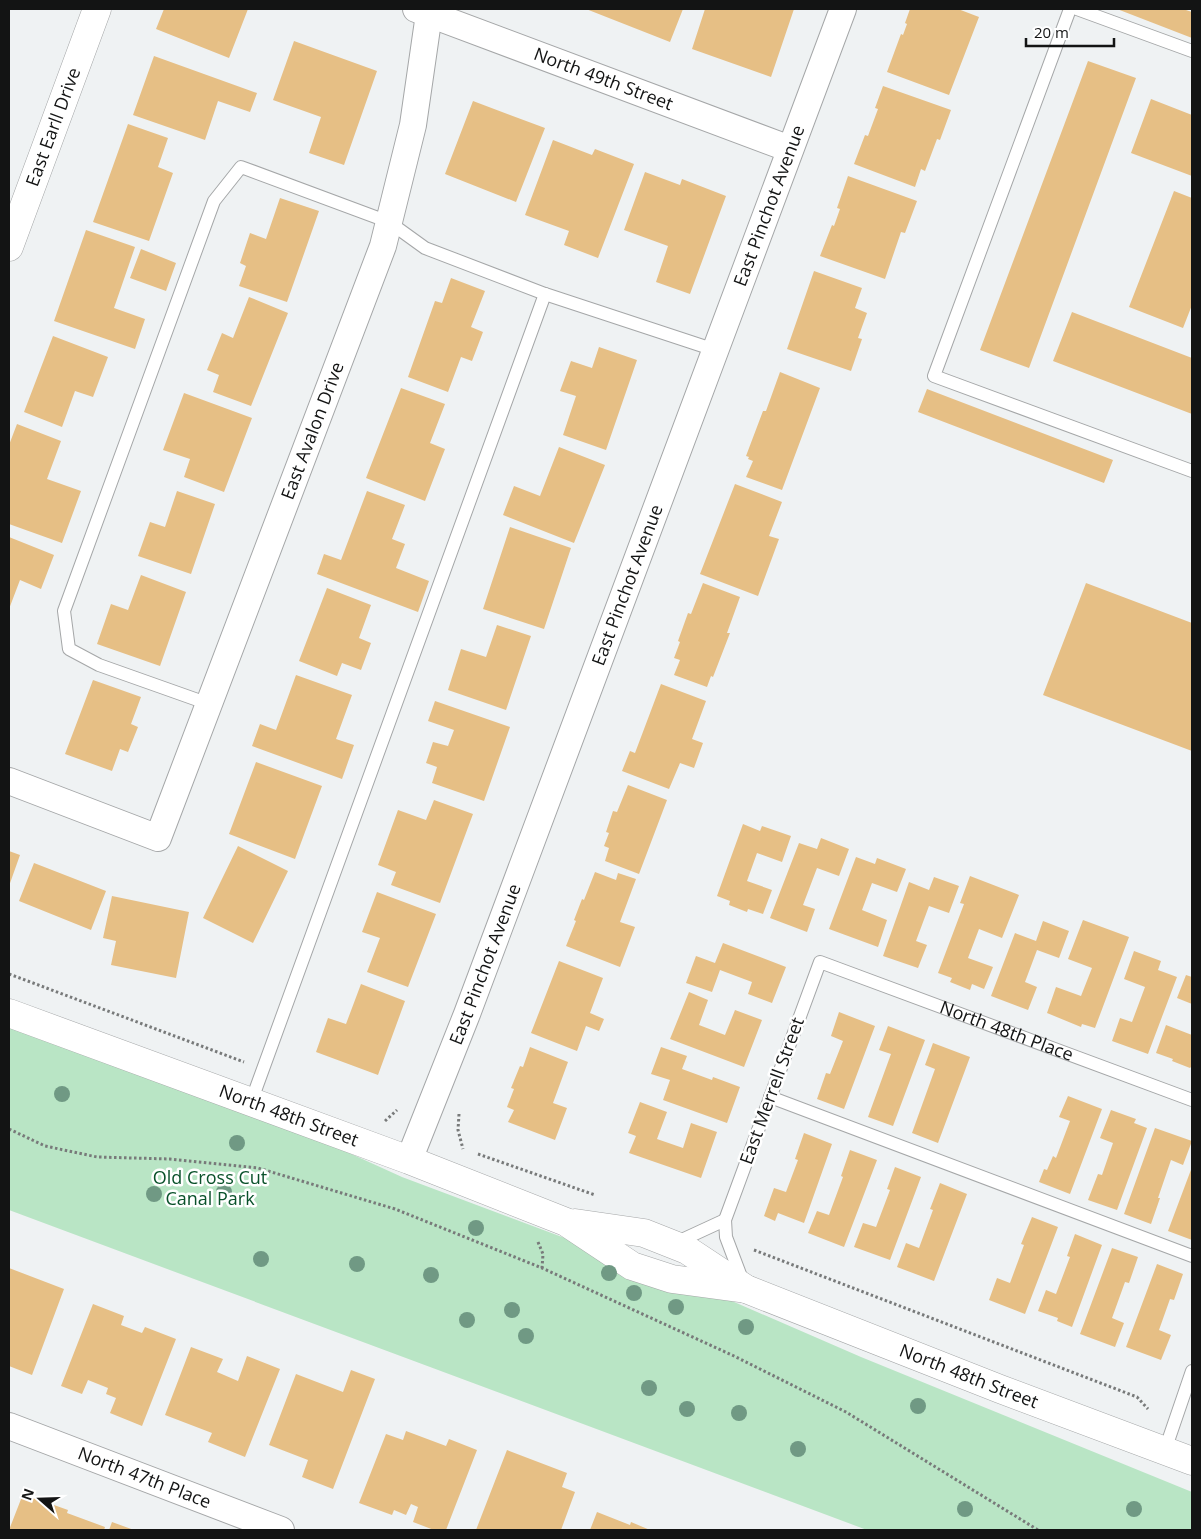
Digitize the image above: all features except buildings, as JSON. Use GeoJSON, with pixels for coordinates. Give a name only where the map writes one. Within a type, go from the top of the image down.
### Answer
{"type":"FeatureCollection","features":[{"type":"Feature","properties":{"kind":"street","name":"East Earll Drive"},"geometry":{"type":"LineString","coordinates":[[9,247],[97,9]]}},
{"type":"Feature","properties":{"kind":"street","name":"East Pinchot Avenue"},"geometry":{"type":"LineString","coordinates":[[410,1160],[467,1014],[843,9]]}},
{"type":"Feature","properties":{"kind":"street","name":"North 49th Street"},"geometry":{"type":"LineString","coordinates":[[423,11],[790,149]]}},
{"type":"Feature","properties":{"kind":"street","name":"East Avalon Drive"},"geometry":{"type":"LineString","coordinates":[[9,781],[158,838],[383,246],[413,125],[423,11]]}},
{"type":"Feature","properties":{"kind":"street","name":"North 48th Street"},"geometry":{"type":"LineString","coordinates":[[9,1013],[410,1160],[566,1222],[632,1266],[672,1278],[746,1289]]}},
{"type":"Feature","properties":{"kind":"street","name":"North 48th Street"},"geometry":{"type":"LineString","coordinates":[[566,1222],[644,1233],[687,1250],[746,1289],[1000,1389],[1192,1460]]}},
{"type":"Feature","properties":{"kind":"street","name":"North 47th Place"},"geometry":{"type":"LineString","coordinates":[[9,1426],[281,1530]]}},
{"type":"Feature","properties":{"kind":"lane"},"geometry":{"type":"LineString","coordinates":[[1070,9],[934,376],[1192,471]]}},
{"type":"Feature","properties":{"kind":"lane"},"geometry":{"type":"LineString","coordinates":[[1077,9],[1192,51]]}},
{"type":"Feature","properties":{"kind":"lane"},"geometry":{"type":"LineString","coordinates":[[209,704],[100,665],[69,649],[64,611],[214,201],[241,167],[389,222],[425,248],[545,294],[715,350]]}},
{"type":"Feature","properties":{"kind":"lane"},"geometry":{"type":"LineString","coordinates":[[251,1102],[545,294]]}},
{"type":"Feature","properties":{"kind":"lane","name":"East Merrell Street"},"geometry":{"type":"LineString","coordinates":[[746,1289],[726,1237],[725,1220],[820,962]]}},
{"type":"Feature","properties":{"kind":"lane","name":"North 48th Place"},"geometry":{"type":"LineString","coordinates":[[820,962],[1192,1100]]}},
{"type":"Feature","properties":{"kind":"lane"},"geometry":{"type":"LineString","coordinates":[[770,1097],[1192,1256]]}},
{"type":"Feature","properties":{"kind":"lane"},"geometry":{"type":"LineString","coordinates":[[672,1244],[725,1220]]}},
{"type":"Feature","properties":{"kind":"lane"},"geometry":{"type":"LineString","coordinates":[[1165,1450],[1192,1371]]}},
{"type":"Feature","properties":{"kind":"path"},"geometry":{"type":"LineString","coordinates":[[9,974],[250,1064]]}},
{"type":"Feature","properties":{"kind":"path"},"geometry":{"type":"LineString","coordinates":[[460,1106],[458,1130],[462,1149],[468,1150]]}},
{"type":"Feature","properties":{"kind":"path"},"geometry":{"type":"LineString","coordinates":[[9,1129],[46,1146],[97,1157],[170,1158],[258,1168],[395,1209],[542,1268],[734,1356],[846,1412],[1038,1530]]}},
{"type":"Feature","properties":{"kind":"path"},"geometry":{"type":"LineString","coordinates":[[474,1152],[583,1192],[602,1196]]}},
{"type":"Feature","properties":{"kind":"path"},"geometry":{"type":"LineString","coordinates":[[753,1249],[1137,1397],[1148,1409]]}},
{"type":"Feature","properties":{"kind":"green space","name":"Old Cross Cut Canal Park"},"geometry":{"type":"Polygon","coordinates":[[[9,1018],[248,1107],[402,1177],[725,1298],[861,1357],[1192,1492],[1192,1530],[867,1530],[9,1210],[9,1018]]]}}]}
